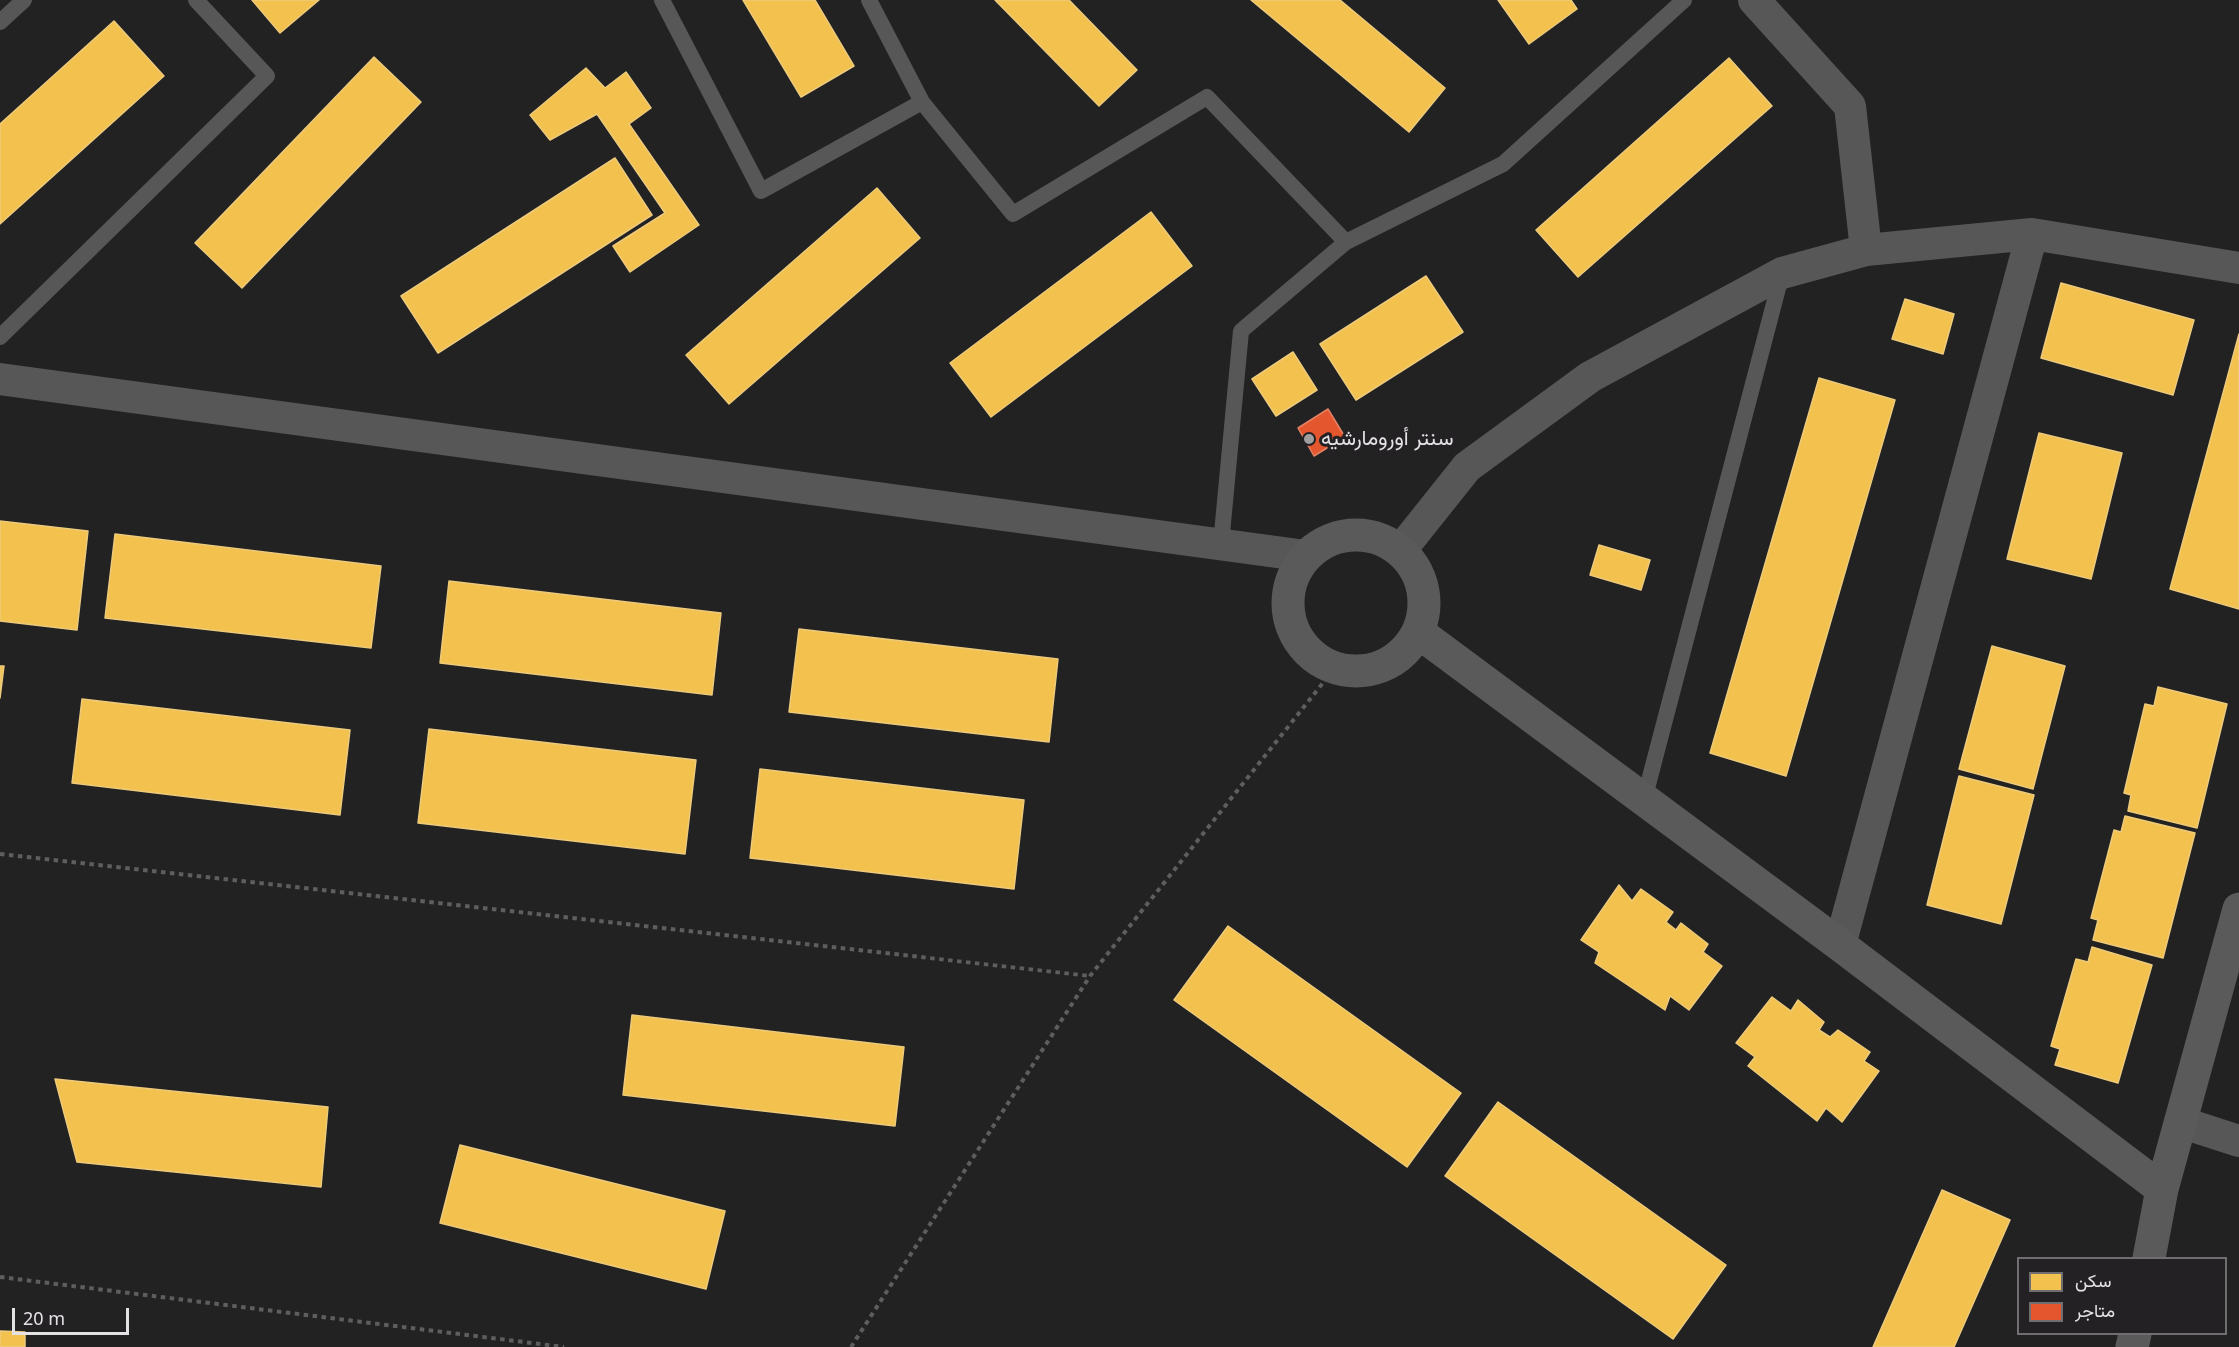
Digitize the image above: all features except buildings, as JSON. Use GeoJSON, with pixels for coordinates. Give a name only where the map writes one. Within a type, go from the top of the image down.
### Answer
{"type":"FeatureCollection","features":[{"type":"Feature","properties":{"kind":"street"},"geometry":{"type":"LineString","coordinates":[[1754,0],[1850,106],[1866,250]]}},
{"type":"Feature","properties":{"kind":"street"},"geometry":{"type":"LineString","coordinates":[[1840,945],[2032,234]]}},
{"type":"Feature","properties":{"kind":"street"},"geometry":{"type":"LineString","coordinates":[[1400,551],[1467,467],[1590,377],[1782,273],[1866,250],[2032,234],[2239,268]]}},
{"type":"Feature","properties":{"kind":"street"},"geometry":{"type":"LineString","coordinates":[[0,378],[1306,556]]}},
{"type":"Feature","properties":{"kind":"street"},"geometry":{"type":"LineString","coordinates":[[1363,535],[1383,540],[1400,551],[1418,575],[1425,604],[1418,632],[1408,650],[1392,662],[1373,670],[1354,672],[1334,669],[1316,659],[1302,646],[1292,629],[1287,610],[1288,590],[1294,571],[1306,556],[1322,543],[1342,536],[1363,535]]}},
{"type":"Feature","properties":{"kind":"street"},"geometry":{"type":"LineString","coordinates":[[1418,632],[1840,945],[2162,1189]]}},
{"type":"Feature","properties":{"kind":"street"},"geometry":{"type":"LineString","coordinates":[[2149,1257],[2162,1189],[2239,909]]}},
{"type":"Feature","properties":{"kind":"street"},"geometry":{"type":"LineString","coordinates":[[2180,1122],[2239,1140]]}},
{"type":"Feature","properties":{"kind":"lane"},"geometry":{"type":"LineString","coordinates":[[0,22],[24,0]]}},
{"type":"Feature","properties":{"kind":"lane"},"geometry":{"type":"LineString","coordinates":[[0,337],[267,76],[196,0]]}},
{"type":"Feature","properties":{"kind":"lane"},"geometry":{"type":"LineString","coordinates":[[662,0],[761,191],[922,102]]}},
{"type":"Feature","properties":{"kind":"lane"},"geometry":{"type":"LineString","coordinates":[[869,0],[922,102],[1013,214],[1207,97],[1347,242]]}},
{"type":"Feature","properties":{"kind":"lane"},"geometry":{"type":"LineString","coordinates":[[1221,544],[1241,331],[1347,242],[1503,164],[1684,0]]}},
{"type":"Feature","properties":{"kind":"lane"},"geometry":{"type":"LineString","coordinates":[[1644,800],[1782,273]]}},
{"type":"Feature","properties":{"kind":"path"},"geometry":{"type":"LineString","coordinates":[[851,1347],[1090,976],[1334,669]]}},
{"type":"Feature","properties":{"kind":"path"},"geometry":{"type":"LineString","coordinates":[[0,854],[1090,976]]}},
{"type":"Feature","properties":{"kind":"path"},"geometry":{"type":"LineString","coordinates":[[0,1277],[564,1347]]}},
{"type":"Feature","properties":{"kind":"place","name":"سنتر أورومارشيه"},"geometry":{"type":"Point","coordinates":[1309,439]}}]}
